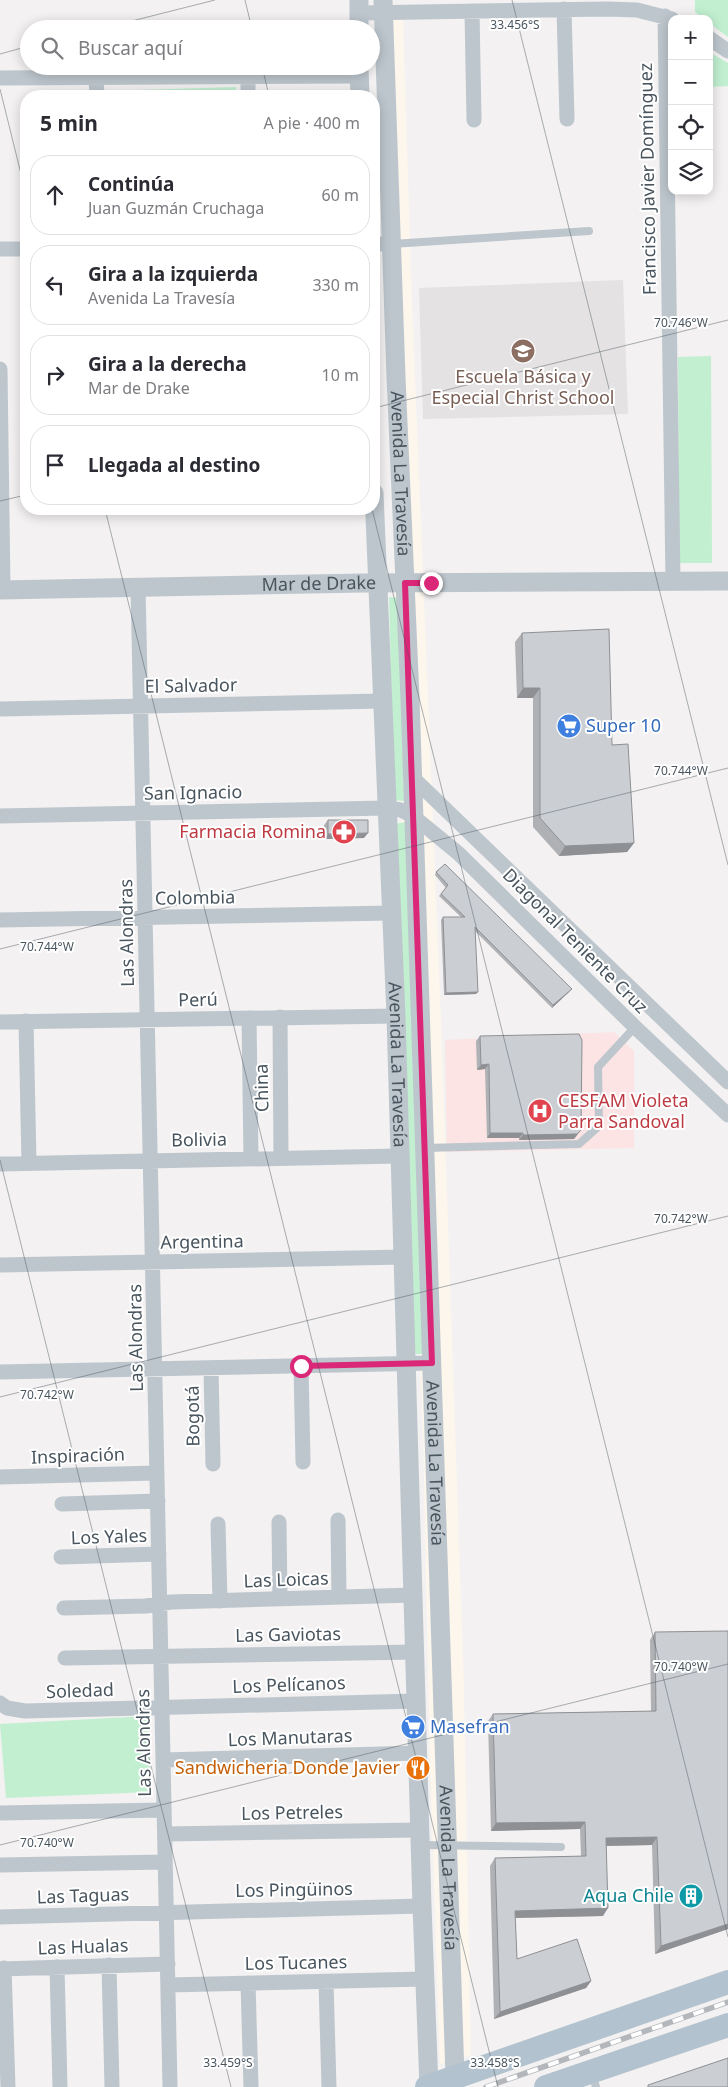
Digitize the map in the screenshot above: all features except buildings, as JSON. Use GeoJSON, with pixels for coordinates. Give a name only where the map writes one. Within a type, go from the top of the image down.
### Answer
{"type":"FeatureCollection","features":[{"type":"Feature","properties":{"kind":"main road"},"geometry":{"type":"LineString","coordinates":[[439,2085],[728,1982]]}},
{"type":"Feature","properties":{"kind":"main road"},"geometry":{"type":"LineString","coordinates":[[546,2087],[594,2079],[728,2025]]}},
{"type":"Feature","properties":{"kind":"street"},"geometry":{"type":"LineString","coordinates":[[359,14],[383,6],[472,11],[622,9],[668,18]]}},
{"type":"Feature","properties":{"kind":"street","name":"Avenida La Travesía"},"geometry":{"type":"LineString","coordinates":[[383,6],[382,244],[405,583],[448,1845],[439,2085]]}},
{"type":"Feature","properties":{"kind":"street"},"geometry":{"type":"LineString","coordinates":[[564,9],[567,119]]}},
{"type":"Feature","properties":{"kind":"street"},"geometry":{"type":"LineString","coordinates":[[472,11],[474,120]]}},
{"type":"Feature","properties":{"kind":"street"},"geometry":{"type":"LineString","coordinates":[[713,41],[728,51]]}},
{"type":"Feature","properties":{"kind":"street","name":"Francisco Javier Domínguez"},"geometry":{"type":"LineString","coordinates":[[668,60],[673,581]]}},
{"type":"Feature","properties":{"kind":"street"},"geometry":{"type":"LineString","coordinates":[[0,78],[248,77],[285,75]]}},
{"type":"Feature","properties":{"kind":"street"},"geometry":{"type":"LineString","coordinates":[[359,75],[360,90]]}},
{"type":"Feature","properties":{"kind":"street"},"geometry":{"type":"LineString","coordinates":[[248,77],[248,90]]}},
{"type":"Feature","properties":{"kind":"street"},"geometry":{"type":"LineString","coordinates":[[96,78],[97,90]]}},
{"type":"Feature","properties":{"kind":"street"},"geometry":{"type":"LineString","coordinates":[[0,249],[20,249]]}},
{"type":"Feature","properties":{"kind":"street"},"geometry":{"type":"LineString","coordinates":[[0,369],[2,590]]}},
{"type":"Feature","properties":{"kind":"street","name":"Avenida La Travesía"},"geometry":{"type":"LineString","coordinates":[[375,515],[396,1016],[416,1652],[424,1979],[439,2085]]}},
{"type":"Feature","properties":{"kind":"street","name":"Mar de Drake"},"geometry":{"type":"LineString","coordinates":[[2,590],[377,583],[728,581]]}},
{"type":"Feature","properties":{"kind":"street","name":"Las Alondras"},"geometry":{"type":"LineString","coordinates":[[138,588],[170,2087]]}},
{"type":"Feature","properties":{"kind":"street","name":"El Salvador"},"geometry":{"type":"LineString","coordinates":[[0,709],[382,701]]}},
{"type":"Feature","properties":{"kind":"street","name":"Diagonal Teniente Cruz"},"geometry":{"type":"LineString","coordinates":[[412,777],[728,1082]]}},
{"type":"Feature","properties":{"kind":"street","name":"Diagonal Teniente Cruz"},"geometry":{"type":"LineString","coordinates":[[386,808],[401,810],[414,817],[458,853],[635,1027],[728,1115]]}},
{"type":"Feature","properties":{"kind":"street","name":"San Ignacio"},"geometry":{"type":"LineString","coordinates":[[0,816],[386,808]]}},
{"type":"Feature","properties":{"kind":"street","name":"Colombia"},"geometry":{"type":"LineString","coordinates":[[0,920],[391,913]]}},
{"type":"Feature","properties":{"kind":"street","name":"Perú"},"geometry":{"type":"LineString","coordinates":[[0,1022],[396,1016]]}},
{"type":"Feature","properties":{"kind":"street","name":"China"},"geometry":{"type":"LineString","coordinates":[[280,1017],[282,1158]]}},
{"type":"Feature","properties":{"kind":"street"},"geometry":{"type":"LineString","coordinates":[[249,1018],[251,1158]]}},
{"type":"Feature","properties":{"kind":"street"},"geometry":{"type":"LineString","coordinates":[[26,1021],[30,1163]]}},
{"type":"Feature","properties":{"kind":"street","name":"Bolivia"},"geometry":{"type":"LineString","coordinates":[[0,1164],[399,1156]]}},
{"type":"Feature","properties":{"kind":"street","name":"Argentina"},"geometry":{"type":"LineString","coordinates":[[0,1265],[404,1257]]}},
{"type":"Feature","properties":{"kind":"street"},"geometry":{"type":"LineString","coordinates":[[0,1372],[432,1363]]}},
{"type":"Feature","properties":{"kind":"street"},"geometry":{"type":"LineString","coordinates":[[301,1366],[302,1462]]}},
{"type":"Feature","properties":{"kind":"street","name":"Bogotá"},"geometry":{"type":"LineString","coordinates":[[211,1368],[213,1464]]}},
{"type":"Feature","properties":{"kind":"street","name":"Inspiración"},"geometry":{"type":"LineString","coordinates":[[0,1477],[157,1473]]}},
{"type":"Feature","properties":{"kind":"street"},"geometry":{"type":"LineString","coordinates":[[62,1504],[158,1501]]}},
{"type":"Feature","properties":{"kind":"street"},"geometry":{"type":"LineString","coordinates":[[338,1520],[339,1597]]}},
{"type":"Feature","properties":{"kind":"street"},"geometry":{"type":"LineString","coordinates":[[280,1522],[280,1599]]}},
{"type":"Feature","properties":{"kind":"street"},"geometry":{"type":"LineString","coordinates":[[218,1524],[220,1601]]}},
{"type":"Feature","properties":{"kind":"street","name":"Los Yales"},"geometry":{"type":"LineString","coordinates":[[61,1557],[159,1554]]}},
{"type":"Feature","properties":{"kind":"street","name":"Las Loicas"},"geometry":{"type":"LineString","coordinates":[[64,1608],[414,1595]]}},
{"type":"Feature","properties":{"kind":"street","name":"Las Gaviotas"},"geometry":{"type":"LineString","coordinates":[[65,1658],[416,1652]]}},
{"type":"Feature","properties":{"kind":"street","name":"Los Pelícanos"},"geometry":{"type":"LineString","coordinates":[[162,1707],[416,1700]]}},
{"type":"Feature","properties":{"kind":"street","name":"Soledad"},"geometry":{"type":"LineString","coordinates":[[0,1703],[7,1708],[25,1711],[162,1707]]}},
{"type":"Feature","properties":{"kind":"street","name":"Los Manutaras"},"geometry":{"type":"LineString","coordinates":[[163,1760],[418,1753]]}},
{"type":"Feature","properties":{"kind":"street"},"geometry":{"type":"LineString","coordinates":[[0,1813],[164,1810]]}},
{"type":"Feature","properties":{"kind":"street","name":"Los Petreles"},"geometry":{"type":"LineString","coordinates":[[165,1834],[420,1838]]}},
{"type":"Feature","properties":{"kind":"street"},"geometry":{"type":"LineString","coordinates":[[0,1865],[165,1862]]}},
{"type":"Feature","properties":{"kind":"street","name":"Los Pingüinos"},"geometry":{"type":"LineString","coordinates":[[167,1912],[422,1906]]}},
{"type":"Feature","properties":{"kind":"street","name":"Las Taguas"},"geometry":{"type":"LineString","coordinates":[[0,1917],[167,1912]]}},
{"type":"Feature","properties":{"kind":"street","name":"Las Hualas"},"geometry":{"type":"LineString","coordinates":[[2,1969],[168,1964]]}},
{"type":"Feature","properties":{"kind":"street"},"geometry":{"type":"LineString","coordinates":[[109,1966],[112,2087]]}},
{"type":"Feature","properties":{"kind":"street"},"geometry":{"type":"LineString","coordinates":[[57,1967],[60,2087]]}},
{"type":"Feature","properties":{"kind":"street"},"geometry":{"type":"LineString","coordinates":[[2,1969],[8,2087]]}},
{"type":"Feature","properties":{"kind":"street","name":"Los Tucanes"},"geometry":{"type":"LineString","coordinates":[[168,1985],[424,1979]]}},
{"type":"Feature","properties":{"kind":"street"},"geometry":{"type":"LineString","coordinates":[[326,1982],[329,2087]]}},
{"type":"Feature","properties":{"kind":"street"},"geometry":{"type":"LineString","coordinates":[[248,1983],[251,2087]]}},
{"type":"Feature","properties":{"kind":"lane"},"geometry":{"type":"LineString","coordinates":[[382,244],[589,231]]}},
{"type":"Feature","properties":{"kind":"lane"},"geometry":{"type":"LineString","coordinates":[[425,1148],[579,1144],[599,1126],[598,1067],[635,1027]]}},
{"type":"Feature","properties":{"kind":"lane"},"geometry":{"type":"LineString","coordinates":[[420,1838],[448,1845],[561,1847]]}},
{"type":"Feature","properties":{"kind":"shaded area"},"geometry":{"type":"Polygon","coordinates":[[[403,17],[464,1688],[471,2055],[440,2064],[430,1765],[423,1433],[408,1050],[380,90],[378,75],[380,75],[380,20],[376,20],[376,18],[403,17]]]}},
{"type":"Feature","properties":{"kind":"shaded area","name":"Escuela Básica y Especial Christ School"},"geometry":{"type":"Polygon","coordinates":[[[623,280],[628,414],[423,419],[419,288],[623,280]]]}},
{"type":"Feature","properties":{"kind":"shaded area","name":"CESFAM Violeta Parra Sandoval"},"geometry":{"type":"Polygon","coordinates":[[[614,1032],[634,1051],[634,1148],[447,1152],[445,1040],[614,1032]]]}},
{"type":"Feature","properties":{"kind":"green space"},"geometry":{"type":"Polygon","coordinates":[[[695,0],[728,0],[728,37],[713,26],[713,15],[699,15],[695,12],[695,0]]]}},
{"type":"Feature","properties":{"kind":"green space"},"geometry":{"type":"Polygon","coordinates":[[[713,54],[728,63],[728,86],[713,87],[713,54]]]}},
{"type":"Feature","properties":{"kind":"green space"},"geometry":{"type":"Polygon","coordinates":[[[236,87],[236,90],[136,90],[236,87]]]}},
{"type":"Feature","properties":{"kind":"green space"},"geometry":{"type":"Polygon","coordinates":[[[711,356],[712,563],[679,563],[678,357],[711,356]]]}},
{"type":"Feature","properties":{"kind":"green space"},"geometry":{"type":"Polygon","coordinates":[[[389,597],[399,598],[404,801],[394,800],[389,597]]]}},
{"type":"Feature","properties":{"kind":"green space"},"geometry":{"type":"Polygon","coordinates":[[[406,822],[423,1354],[416,1354],[414,1348],[394,824],[406,822]]]}},
{"type":"Feature","properties":{"kind":"green space"},"geometry":{"type":"Polygon","coordinates":[[[148,1716],[151,1792],[6,1798],[0,1724],[148,1716]]]}},
{"type":"Feature","properties":{"kind":"railway"},"geometry":{"type":"LineString","coordinates":[[486,2087],[728,2002]]}},
{"type":"Feature","properties":{"kind":"place","name":"Escuela Básica y Especial Christ School"},"geometry":{"type":"Point","coordinates":[523,351]}},
{"type":"Feature","properties":{"kind":"place","name":"Super 10"},"geometry":{"type":"Point","coordinates":[569,726]}},
{"type":"Feature","properties":{"kind":"place","name":"Farmacia Romina"},"geometry":{"type":"Point","coordinates":[344,832]}},
{"type":"Feature","properties":{"kind":"place","name":"CESFAM Violeta Parra Sandoval"},"geometry":{"type":"Point","coordinates":[540,1111]}},
{"type":"Feature","properties":{"kind":"place","name":"Masefran"},"geometry":{"type":"Point","coordinates":[413,1727]}},
{"type":"Feature","properties":{"kind":"place","name":"Sandwicheria Donde Javier"},"geometry":{"type":"Point","coordinates":[418,1768]}},
{"type":"Feature","properties":{"kind":"place","name":"Aqua Chile"},"geometry":{"type":"Point","coordinates":[691,1896]}},
{"type":"Feature","properties":{"kind":"route"},"geometry":{"type":"LineString","coordinates":[[301,1366],[432,1363],[405,583],[431,583]]}}]}
